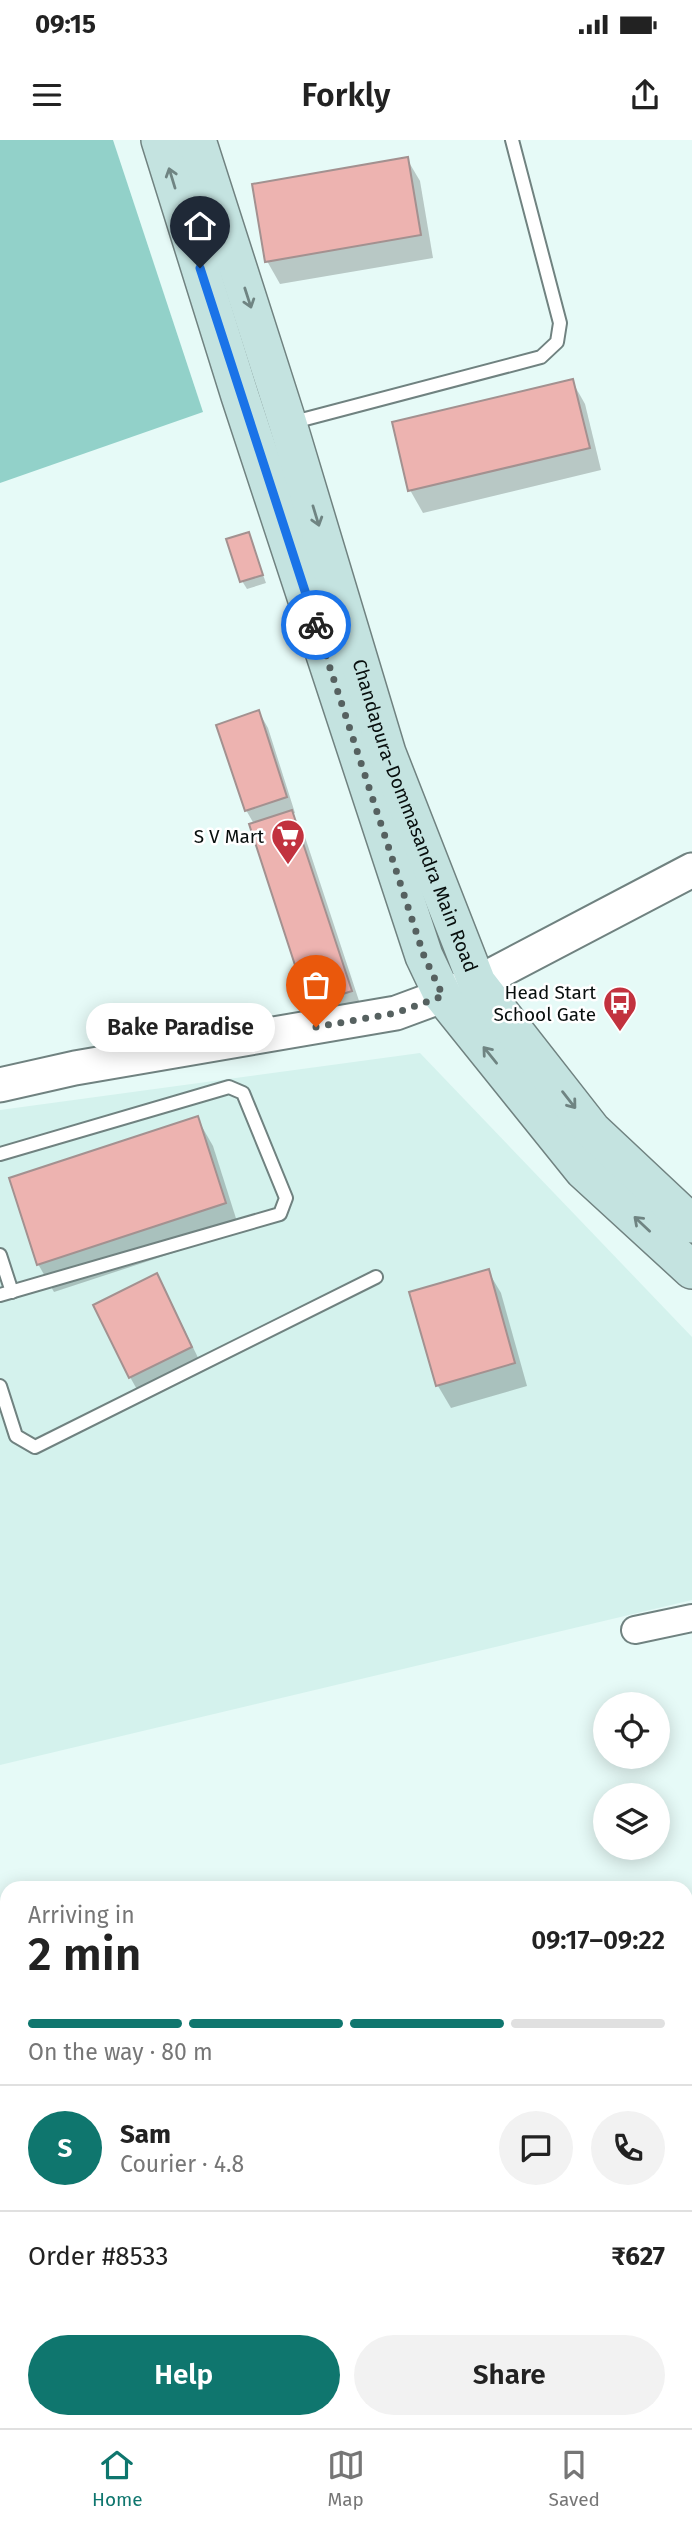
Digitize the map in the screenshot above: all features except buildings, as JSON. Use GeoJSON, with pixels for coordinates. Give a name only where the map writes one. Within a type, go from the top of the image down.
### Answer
{"type":"FeatureCollection","features":[{"type":"Feature","properties":{"kind":"main road","name":"Chandapura-Dommasandra Main Road"},"geometry":{"type":"LineString","coordinates":[[160,140],[271,429],[387,753],[477,983],[592,1130],[692,1224]]}},
{"type":"Feature","properties":{"kind":"main road","name":"Chandapura-Dommasandra Main Road"},"geometry":{"type":"LineString","coordinates":[[197,140],[271,429],[424,956],[443,996],[583,1170],[692,1270]]}},
{"type":"Feature","properties":{"kind":"street"},"geometry":{"type":"LineString","coordinates":[[0,1085],[75,1068],[396,1013],[477,983],[692,870]]}},
{"type":"Feature","properties":{"kind":"street"},"geometry":{"type":"LineString","coordinates":[[635,1630],[692,1618]]}},
{"type":"Feature","properties":{"kind":"lane"},"geometry":{"type":"LineString","coordinates":[[271,429],[541,357],[556,342],[561,323],[512,140]]}},
{"type":"Feature","properties":{"kind":"lane"},"geometry":{"type":"LineString","coordinates":[[0,1154],[229,1087],[243,1093],[286,1198],[280,1214],[6,1294],[0,1255]]}},
{"type":"Feature","properties":{"kind":"lane"},"geometry":{"type":"LineString","coordinates":[[0,1386],[16,1436],[35,1447],[376,1277]]}},
{"type":"Feature","properties":{"kind":"shaded area"},"geometry":{"type":"Polygon","coordinates":[[[0,140],[113,140],[203,412],[0,483],[0,140]]]}},
{"type":"Feature","properties":{"kind":"shaded area"},"geometry":{"type":"Polygon","coordinates":[[[420,1053],[692,1337],[692,1600],[0,1765],[0,1110],[420,1053]]]}},
{"type":"Feature","properties":{"kind":"way so far"},"geometry":{"type":"LineString","coordinates":[[316,625],[424,956],[443,996],[396,1013],[316,1027]]}},
{"type":"Feature","properties":{"kind":"place","name":"S V Mart"},"geometry":{"type":"Point","coordinates":[288,866]}},
{"type":"Feature","properties":{"kind":"place","name":"Bake Paradise"},"geometry":{"type":"Point","coordinates":[316,1027]}},
{"type":"Feature","properties":{"kind":"place","name":"Head Start School Gate"},"geometry":{"type":"Point","coordinates":[620,1033]}},
{"type":"Feature","properties":{"kind":"route"},"geometry":{"type":"LineString","coordinates":[[200,268],[316,625]]}}]}
